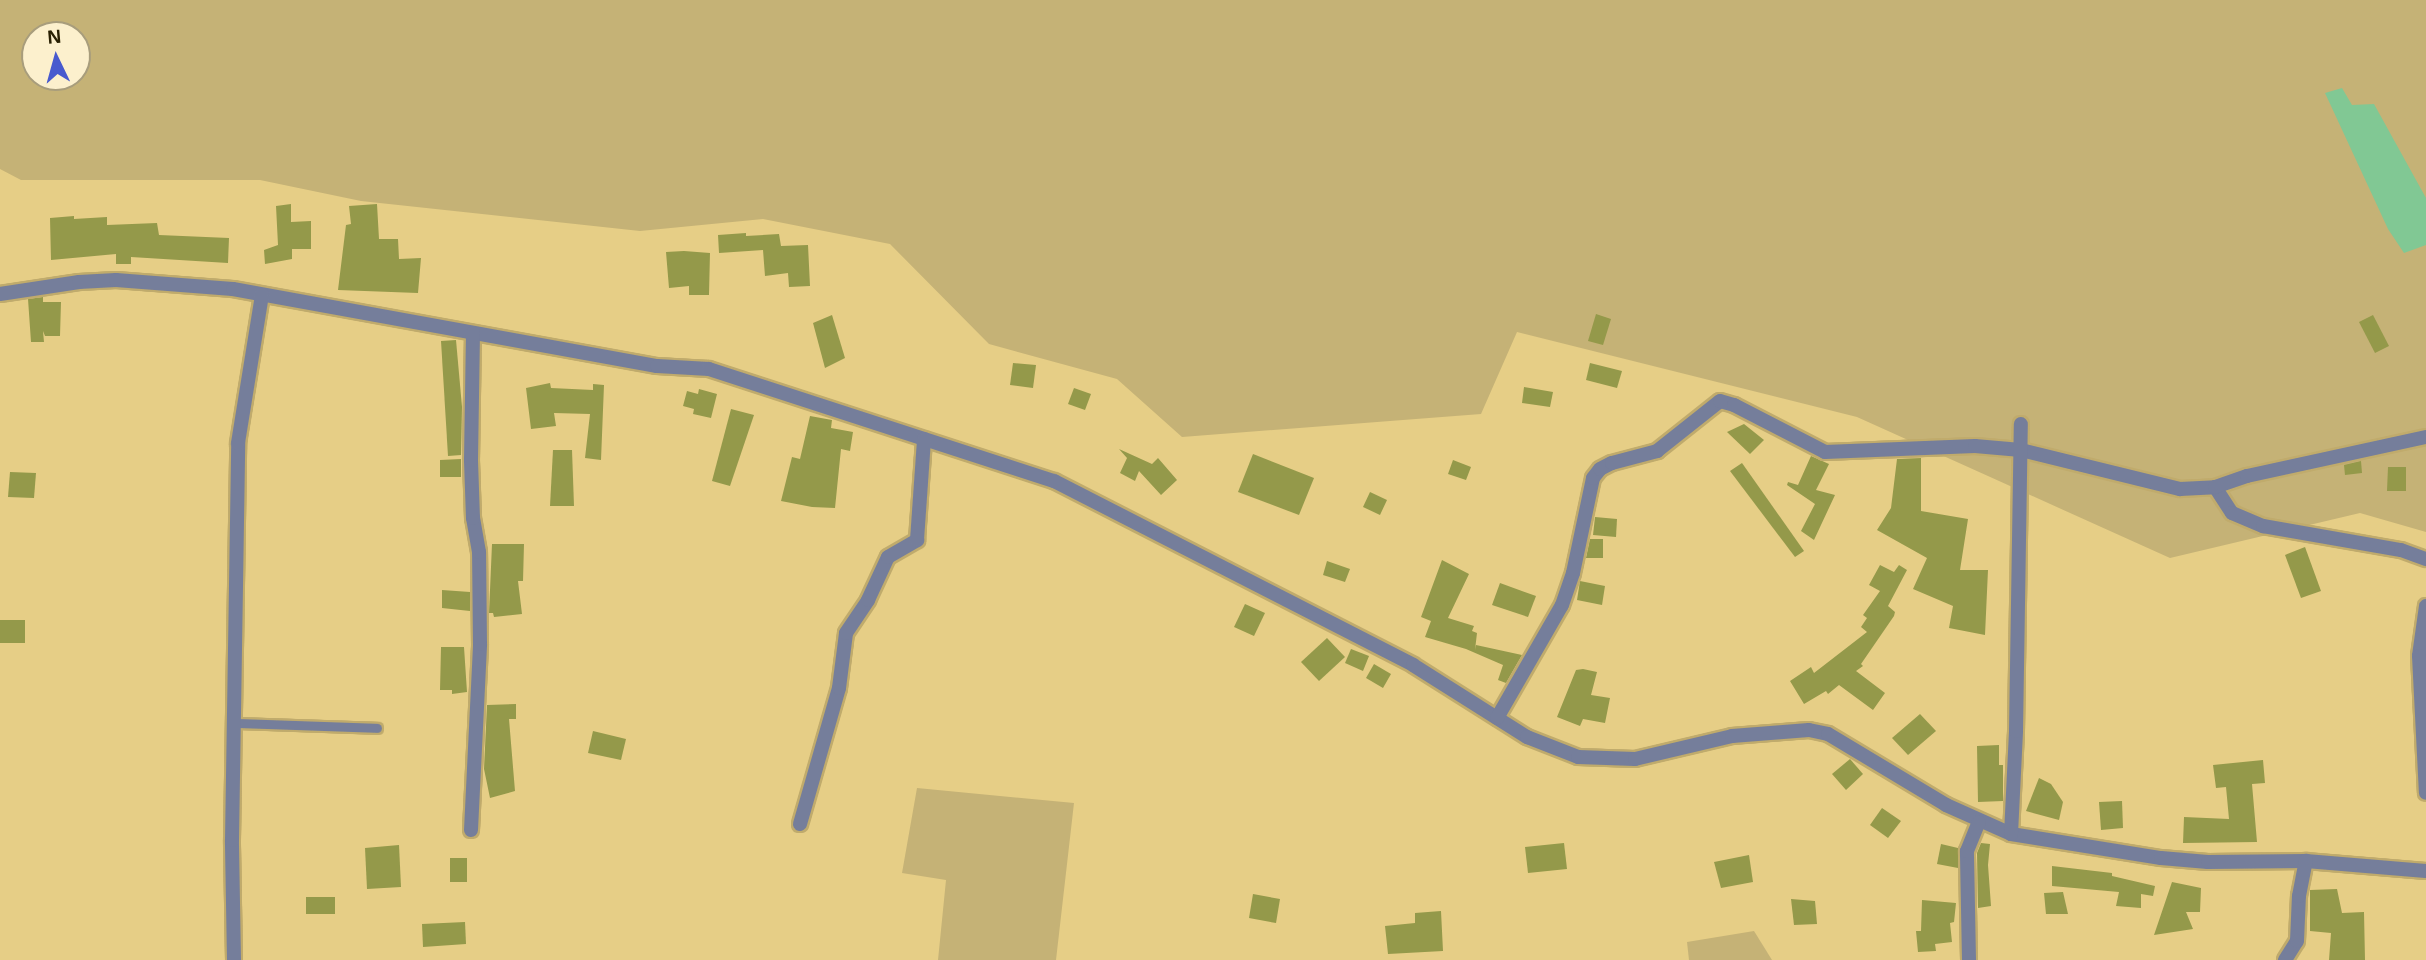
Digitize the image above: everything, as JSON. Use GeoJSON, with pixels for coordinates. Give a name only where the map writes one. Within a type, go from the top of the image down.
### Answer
{"type":"FeatureCollection","features":[{"type":"Feature","properties":{"kind":"street"},"geometry":{"type":"LineString","coordinates":[[0,294],[79,282],[116,281],[233,289],[657,366],[709,369],[1054,481],[1413,665],[1527,737],[1578,757],[1635,759],[1732,736],[1788,730],[1828,734],[1979,822],[2011,834],[2061,844],[2208,862],[2306,861],[2426,871]]}},
{"type":"Feature","properties":{"kind":"street"},"geometry":{"type":"LineString","coordinates":[[234,960],[238,443],[262,295]]}},
{"type":"Feature","properties":{"kind":"street"},"geometry":{"type":"LineString","coordinates":[[471,830],[480,644],[478,552],[473,518],[471,460],[473,333]]}},
{"type":"Feature","properties":{"kind":"street"},"geometry":{"type":"LineString","coordinates":[[1497,718],[1562,605],[1573,573],[1593,478],[1600,469],[1612,463],[1657,451],[1676,439],[1720,401],[1734,405],[1825,452],[1975,446],[2021,450],[2180,489],[2215,487],[2247,476],[2426,437]]}},
{"type":"Feature","properties":{"kind":"street"},"geometry":{"type":"LineString","coordinates":[[2011,834],[2016,732],[2021,424]]}},
{"type":"Feature","properties":{"kind":"street"},"geometry":{"type":"LineString","coordinates":[[800,824],[839,688],[846,633],[868,600],[888,557],[917,540],[924,439]]}},
{"type":"Feature","properties":{"kind":"street"},"geometry":{"type":"LineString","coordinates":[[2215,487],[2232,513],[2263,526],[2401,550],[2426,559]]}},
{"type":"Feature","properties":{"kind":"street"},"geometry":{"type":"LineString","coordinates":[[2426,606],[2419,656],[2426,793]]}},
{"type":"Feature","properties":{"kind":"street"},"geometry":{"type":"LineString","coordinates":[[1969,960],[1967,850],[1979,822]]}},
{"type":"Feature","properties":{"kind":"street"},"geometry":{"type":"LineString","coordinates":[[2285,960],[2297,941],[2306,861]]}},
{"type":"Feature","properties":{"kind":"lane"},"geometry":{"type":"LineString","coordinates":[[234,723],[377,728]]}},
{"type":"Feature","properties":{"kind":"shaded area"},"geometry":{"type":"Polygon","coordinates":[[[0,0],[2426,0],[2426,532],[2360,513],[2170,558],[1857,417],[1517,332],[1481,414],[1182,437],[1117,379],[989,344],[890,244],[763,219],[640,231],[361,201],[260,180],[21,180],[0,169],[0,0]]]}},
{"type":"Feature","properties":{"kind":"shaded area"},"geometry":{"type":"Polygon","coordinates":[[[2342,88],[2352,105],[2374,104],[2426,198],[2426,245],[2404,253],[2388,229],[2325,93],[2342,88]]]}},
{"type":"Feature","properties":{"kind":"shaded area"},"geometry":{"type":"Polygon","coordinates":[[[917,788],[1074,803],[1056,960],[938,960],[946,880],[902,873],[917,788]]]}},
{"type":"Feature","properties":{"kind":"shaded area"},"geometry":{"type":"Polygon","coordinates":[[[1754,931],[1772,960],[1689,960],[1687,942],[1754,931]]]}},
{"type":"Feature","properties":{"kind":"building"},"geometry":{"type":"Polygon","coordinates":[[[291,204],[291,222],[311,221],[311,249],[292,249],[292,259],[265,264],[264,250],[278,245],[276,206],[291,204]]]}},
{"type":"Feature","properties":{"kind":"building"},"geometry":{"type":"Polygon","coordinates":[[[377,204],[379,239],[398,239],[399,259],[421,258],[418,293],[338,290],[346,225],[351,224],[349,206],[377,204]]]}},
{"type":"Feature","properties":{"kind":"building"},"geometry":{"type":"Polygon","coordinates":[[[74,216],[74,219],[107,217],[107,225],[157,223],[159,235],[229,238],[228,263],[131,257],[131,264],[116,264],[116,254],[51,260],[50,218],[74,216]]]}},
{"type":"Feature","properties":{"kind":"building"},"geometry":{"type":"Polygon","coordinates":[[[746,233],[746,236],[779,234],[781,246],[808,245],[810,286],[789,287],[788,273],[765,276],[763,250],[719,253],[718,235],[746,233]]]}},
{"type":"Feature","properties":{"kind":"building"},"geometry":{"type":"Polygon","coordinates":[[[666,252],[710,253],[709,295],[689,295],[689,286],[669,288],[666,252]]]}},
{"type":"Feature","properties":{"kind":"building"},"geometry":{"type":"Polygon","coordinates":[[[43,297],[43,302],[61,302],[60,336],[45,336],[43,331],[44,342],[31,342],[28,299],[43,297]]]}},
{"type":"Feature","properties":{"kind":"building"},"geometry":{"type":"Polygon","coordinates":[[[1596,314],[1611,319],[1603,345],[1588,341],[1596,314]]]}},
{"type":"Feature","properties":{"kind":"building"},"geometry":{"type":"Polygon","coordinates":[[[832,315],[845,358],[825,368],[813,323],[832,315]]]}},
{"type":"Feature","properties":{"kind":"building"},"geometry":{"type":"Polygon","coordinates":[[[2373,315],[2389,346],[2375,353],[2359,322],[2373,315]]]}},
{"type":"Feature","properties":{"kind":"building"},"geometry":{"type":"Polygon","coordinates":[[[456,340],[462,407],[461,455],[448,456],[441,341],[456,340]]]}},
{"type":"Feature","properties":{"kind":"building"},"geometry":{"type":"Polygon","coordinates":[[[1013,363],[1036,365],[1033,388],[1010,385],[1013,363]]]}},
{"type":"Feature","properties":{"kind":"building"},"geometry":{"type":"Polygon","coordinates":[[[1590,363],[1622,371],[1617,388],[1586,380],[1590,363]]]}},
{"type":"Feature","properties":{"kind":"building"},"geometry":{"type":"Polygon","coordinates":[[[550,383],[551,388],[593,390],[593,384],[604,385],[601,460],[585,458],[590,414],[554,413],[556,426],[531,429],[526,388],[550,383]]]}},
{"type":"Feature","properties":{"kind":"building"},"geometry":{"type":"Polygon","coordinates":[[[1524,387],[1553,392],[1550,407],[1522,403],[1524,387]]]}},
{"type":"Feature","properties":{"kind":"building"},"geometry":{"type":"Polygon","coordinates":[[[1074,388],[1091,394],[1085,410],[1068,404],[1074,388]]]}},
{"type":"Feature","properties":{"kind":"building"},"geometry":{"type":"Polygon","coordinates":[[[699,389],[717,394],[711,418],[693,414],[694,409],[683,406],[687,391],[698,394],[699,389]]]}},
{"type":"Feature","properties":{"kind":"building"},"geometry":{"type":"Polygon","coordinates":[[[731,409],[754,415],[730,486],[712,481],[731,409]]]}},
{"type":"Feature","properties":{"kind":"building"},"geometry":{"type":"Polygon","coordinates":[[[810,416],[832,420],[831,428],[853,432],[850,451],[841,449],[835,508],[781,501],[792,457],[800,459],[810,416]]]}},
{"type":"Feature","properties":{"kind":"building"},"geometry":{"type":"Polygon","coordinates":[[[1744,424],[1764,440],[1750,454],[1727,432],[1744,424]]]}},
{"type":"Feature","properties":{"kind":"building"},"geometry":{"type":"Polygon","coordinates":[[[1119,449],[1152,464],[1158,458],[1177,480],[1161,495],[1139,471],[1135,481],[1120,473],[1127,458],[1119,449]]]}},
{"type":"Feature","properties":{"kind":"building"},"geometry":{"type":"Polygon","coordinates":[[[553,450],[572,450],[574,506],[550,506],[553,450]]]}},
{"type":"Feature","properties":{"kind":"building"},"geometry":{"type":"Polygon","coordinates":[[[1253,454],[1314,478],[1299,515],[1238,492],[1253,454]]]}},
{"type":"Feature","properties":{"kind":"building"},"geometry":{"type":"Polygon","coordinates":[[[1811,456],[1829,464],[1816,490],[1835,495],[1814,540],[1801,531],[1815,504],[1787,485],[1788,482],[1798,485],[1811,456]]]}},
{"type":"Feature","properties":{"kind":"building"},"geometry":{"type":"Polygon","coordinates":[[[1921,458],[1921,511],[1968,519],[1960,570],[1988,570],[1985,635],[1949,628],[1953,606],[1913,589],[1927,558],[1877,530],[1891,508],[1897,459],[1921,458]]]}},
{"type":"Feature","properties":{"kind":"building"},"geometry":{"type":"Polygon","coordinates":[[[461,459],[461,477],[440,477],[440,460],[461,459]]]}},
{"type":"Feature","properties":{"kind":"building"},"geometry":{"type":"Polygon","coordinates":[[[1453,460],[1471,467],[1466,480],[1448,474],[1453,460]]]}},
{"type":"Feature","properties":{"kind":"building"},"geometry":{"type":"Polygon","coordinates":[[[2361,461],[2362,473],[2345,475],[2344,465],[2361,461]]]}},
{"type":"Feature","properties":{"kind":"building"},"geometry":{"type":"Polygon","coordinates":[[[1742,463],[1804,551],[1795,557],[1730,471],[1742,463]]]}},
{"type":"Feature","properties":{"kind":"building"},"geometry":{"type":"Polygon","coordinates":[[[2388,467],[2406,467],[2406,491],[2387,491],[2388,467]]]}},
{"type":"Feature","properties":{"kind":"building"},"geometry":{"type":"Polygon","coordinates":[[[10,472],[36,473],[34,498],[8,497],[10,472]]]}},
{"type":"Feature","properties":{"kind":"building"},"geometry":{"type":"Polygon","coordinates":[[[1370,492],[1387,500],[1380,515],[1363,507],[1370,492]]]}},
{"type":"Feature","properties":{"kind":"building"},"geometry":{"type":"Polygon","coordinates":[[[1595,517],[1617,519],[1616,537],[1593,535],[1595,517]]]}},
{"type":"Feature","properties":{"kind":"building"},"geometry":{"type":"Polygon","coordinates":[[[1590,539],[1603,539],[1603,558],[1586,558],[1590,539]]]}},
{"type":"Feature","properties":{"kind":"building"},"geometry":{"type":"Polygon","coordinates":[[[492,544],[524,544],[523,581],[518,581],[522,614],[494,617],[493,613],[489,613],[492,544]]]}},
{"type":"Feature","properties":{"kind":"building"},"geometry":{"type":"Polygon","coordinates":[[[2305,547],[2321,591],[2301,598],[2285,555],[2305,547]]]}},
{"type":"Feature","properties":{"kind":"building"},"geometry":{"type":"Polygon","coordinates":[[[1442,560],[1469,574],[1448,618],[1474,626],[1472,631],[1477,633],[1475,650],[1476,645],[1522,655],[1506,683],[1498,680],[1503,665],[1466,649],[1425,637],[1431,621],[1421,617],[1442,560]]]}},
{"type":"Feature","properties":{"kind":"building"},"geometry":{"type":"Polygon","coordinates":[[[1327,561],[1350,569],[1345,582],[1323,575],[1327,561]]]}},
{"type":"Feature","properties":{"kind":"building"},"geometry":{"type":"Polygon","coordinates":[[[1880,565],[1894,572],[1899,565],[1907,570],[1888,606],[1895,612],[1894,616],[1861,664],[1863,666],[1856,671],[1885,693],[1873,710],[1839,685],[1828,694],[1826,691],[1804,704],[1790,681],[1811,667],[1814,673],[1867,632],[1861,627],[1867,618],[1863,615],[1880,591],[1869,585],[1880,565]]]}},
{"type":"Feature","properties":{"kind":"building"},"geometry":{"type":"Polygon","coordinates":[[[1580,581],[1605,586],[1602,605],[1577,600],[1580,581]]]}},
{"type":"Feature","properties":{"kind":"building"},"geometry":{"type":"Polygon","coordinates":[[[1500,583],[1536,596],[1528,617],[1492,605],[1500,583]]]}},
{"type":"Feature","properties":{"kind":"building"},"geometry":{"type":"Polygon","coordinates":[[[442,590],[470,592],[470,611],[442,608],[442,590]]]}},
{"type":"Feature","properties":{"kind":"building"},"geometry":{"type":"Polygon","coordinates":[[[1245,604],[1265,613],[1254,636],[1234,627],[1245,604]]]}},
{"type":"Feature","properties":{"kind":"building"},"geometry":{"type":"Polygon","coordinates":[[[0,620],[25,620],[25,643],[0,643],[0,620]]]}},
{"type":"Feature","properties":{"kind":"building"},"geometry":{"type":"Polygon","coordinates":[[[1327,638],[1345,657],[1319,681],[1301,662],[1327,638]]]}},
{"type":"Feature","properties":{"kind":"building"},"geometry":{"type":"Polygon","coordinates":[[[441,647],[464,647],[467,692],[452,694],[452,690],[440,690],[441,647]]]}},
{"type":"Feature","properties":{"kind":"building"},"geometry":{"type":"Polygon","coordinates":[[[1351,649],[1369,656],[1363,671],[1345,663],[1351,649]]]}},
{"type":"Feature","properties":{"kind":"building"},"geometry":{"type":"Polygon","coordinates":[[[1374,664],[1391,674],[1383,688],[1366,678],[1374,664]]]}},
{"type":"Feature","properties":{"kind":"building"},"geometry":{"type":"Polygon","coordinates":[[[1576,670],[1597,672],[1591,695],[1610,698],[1605,723],[1583,719],[1580,726],[1557,717],[1576,670]]]}},
{"type":"Feature","properties":{"kind":"building"},"geometry":{"type":"Polygon","coordinates":[[[516,704],[516,719],[509,719],[515,791],[490,798],[484,769],[487,705],[516,704]]]}},
{"type":"Feature","properties":{"kind":"building"},"geometry":{"type":"Polygon","coordinates":[[[1920,714],[1936,731],[1908,755],[1892,738],[1920,714]]]}},
{"type":"Feature","properties":{"kind":"building"},"geometry":{"type":"Polygon","coordinates":[[[593,731],[626,739],[621,760],[588,753],[593,731]]]}},
{"type":"Feature","properties":{"kind":"building"},"geometry":{"type":"Polygon","coordinates":[[[1999,745],[1999,765],[2003,765],[2003,801],[1978,802],[1977,746],[1999,745]]]}},
{"type":"Feature","properties":{"kind":"building"},"geometry":{"type":"Polygon","coordinates":[[[1850,759],[1863,774],[1846,790],[1832,774],[1850,759]]]}},
{"type":"Feature","properties":{"kind":"building"},"geometry":{"type":"Polygon","coordinates":[[[2263,760],[2265,783],[2252,784],[2257,842],[2183,843],[2184,817],[2229,819],[2226,787],[2216,788],[2213,765],[2263,760]]]}},
{"type":"Feature","properties":{"kind":"building"},"geometry":{"type":"Polygon","coordinates":[[[2039,778],[2051,784],[2063,802],[2059,820],[2026,811],[2039,778]]]}},
{"type":"Feature","properties":{"kind":"building"},"geometry":{"type":"Polygon","coordinates":[[[2122,801],[2123,828],[2101,830],[2099,802],[2122,801]]]}},
{"type":"Feature","properties":{"kind":"building"},"geometry":{"type":"Polygon","coordinates":[[[1882,808],[1901,821],[1888,838],[1870,825],[1882,808]]]}},
{"type":"Feature","properties":{"kind":"building"},"geometry":{"type":"Polygon","coordinates":[[[1564,843],[1567,869],[1528,873],[1525,847],[1564,843]]]}},
{"type":"Feature","properties":{"kind":"building"},"geometry":{"type":"Polygon","coordinates":[[[1981,843],[1990,844],[1988,865],[1991,906],[1978,908],[1977,853],[1981,843]]]}},
{"type":"Feature","properties":{"kind":"building"},"geometry":{"type":"Polygon","coordinates":[[[1941,844],[1958,848],[1958,868],[1937,864],[1941,844]]]}},
{"type":"Feature","properties":{"kind":"building"},"geometry":{"type":"Polygon","coordinates":[[[399,845],[401,887],[367,889],[365,848],[399,845]]]}},
{"type":"Feature","properties":{"kind":"building"},"geometry":{"type":"Polygon","coordinates":[[[1749,855],[1753,882],[1721,888],[1714,862],[1749,855]]]}},
{"type":"Feature","properties":{"kind":"building"},"geometry":{"type":"Polygon","coordinates":[[[450,858],[467,858],[467,882],[450,882],[450,858]]]}},
{"type":"Feature","properties":{"kind":"building"},"geometry":{"type":"Polygon","coordinates":[[[2052,866],[2112,873],[2112,876],[2155,886],[2153,896],[2141,894],[2141,908],[2116,906],[2119,892],[2052,886],[2052,866]]]}},
{"type":"Feature","properties":{"kind":"building"},"geometry":{"type":"Polygon","coordinates":[[[2172,882],[2201,888],[2200,912],[2186,912],[2193,929],[2154,935],[2172,882]]]}},
{"type":"Feature","properties":{"kind":"building"},"geometry":{"type":"Polygon","coordinates":[[[2337,889],[2342,913],[2364,912],[2365,960],[2329,960],[2331,933],[2310,931],[2310,890],[2337,889]]]}},
{"type":"Feature","properties":{"kind":"building"},"geometry":{"type":"Polygon","coordinates":[[[2063,892],[2068,914],[2046,914],[2044,893],[2063,892]]]}},
{"type":"Feature","properties":{"kind":"building"},"geometry":{"type":"Polygon","coordinates":[[[1253,894],[1280,899],[1276,923],[1249,918],[1253,894]]]}},
{"type":"Feature","properties":{"kind":"building"},"geometry":{"type":"Polygon","coordinates":[[[306,897],[335,897],[335,914],[306,914],[306,897]]]}},
{"type":"Feature","properties":{"kind":"building"},"geometry":{"type":"Polygon","coordinates":[[[1791,899],[1815,901],[1817,924],[1794,925],[1791,899]]]}},
{"type":"Feature","properties":{"kind":"building"},"geometry":{"type":"Polygon","coordinates":[[[1922,900],[1956,903],[1954,922],[1950,923],[1952,942],[1935,944],[1936,951],[1918,952],[1916,931],[1921,931],[1922,900]]]}},
{"type":"Feature","properties":{"kind":"building"},"geometry":{"type":"Polygon","coordinates":[[[1441,911],[1443,951],[1388,954],[1385,926],[1415,923],[1415,913],[1441,911]]]}},
{"type":"Feature","properties":{"kind":"building"},"geometry":{"type":"Polygon","coordinates":[[[465,922],[466,944],[423,947],[422,924],[465,922]]]}}]}
